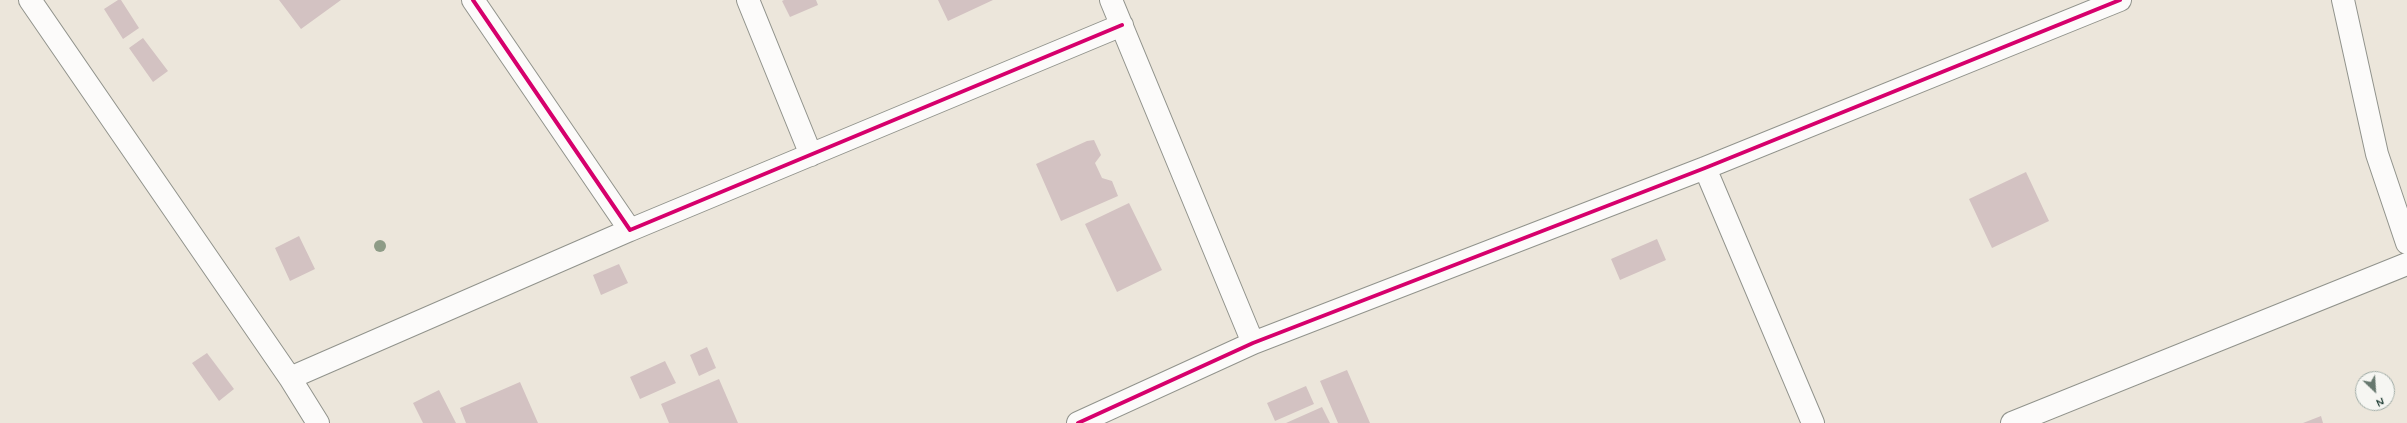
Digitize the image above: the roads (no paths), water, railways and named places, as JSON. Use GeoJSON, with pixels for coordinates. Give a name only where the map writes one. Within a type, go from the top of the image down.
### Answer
{"type":"FeatureCollection","features":[{"type":"Feature","properties":{"kind":"street"},"geometry":{"type":"LineString","coordinates":[[30,0],[290,378],[318,423]]}},
{"type":"Feature","properties":{"kind":"street"},"geometry":{"type":"LineString","coordinates":[[473,0],[630,230]]}},
{"type":"Feature","properties":{"kind":"street"},"geometry":{"type":"LineString","coordinates":[[748,0],[811,155]]}},
{"type":"Feature","properties":{"kind":"street"},"geometry":{"type":"LineString","coordinates":[[1111,0],[1253,343]]}},
{"type":"Feature","properties":{"kind":"street"},"geometry":{"type":"LineString","coordinates":[[1078,423],[1253,343],[1705,168],[2120,0]]}},
{"type":"Feature","properties":{"kind":"street"},"geometry":{"type":"LineString","coordinates":[[2343,0],[2377,154],[2407,243]]}},
{"type":"Feature","properties":{"kind":"street"},"geometry":{"type":"LineString","coordinates":[[290,378],[630,230],[1122,25]]}},
{"type":"Feature","properties":{"kind":"street"},"geometry":{"type":"LineString","coordinates":[[1705,168],[1813,423]]}},
{"type":"Feature","properties":{"kind":"street"},"geometry":{"type":"LineString","coordinates":[[2012,423],[2407,264]]}}]}
